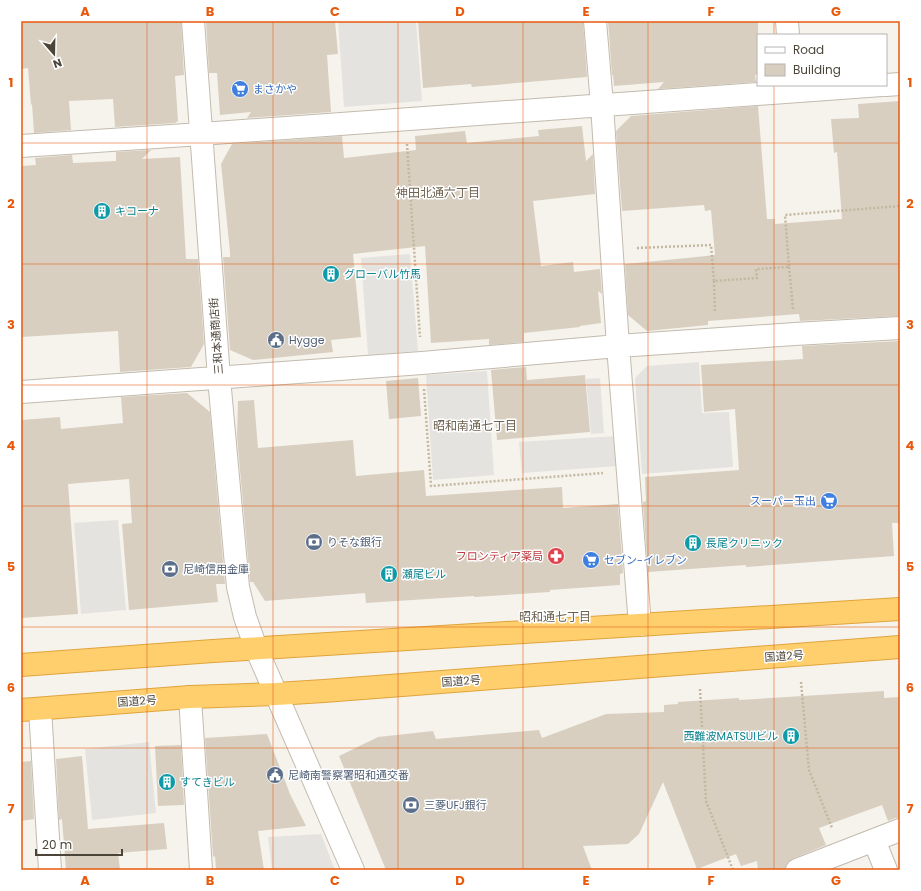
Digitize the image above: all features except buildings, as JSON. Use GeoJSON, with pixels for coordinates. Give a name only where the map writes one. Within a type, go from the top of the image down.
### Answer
{"type":"FeatureCollection","features":[{"type":"Feature","properties":{"kind":"highway"},"geometry":{"type":"LineString","coordinates":[[21,665],[256,648],[900,608]]}},
{"type":"Feature","properties":{"kind":"highway","name":"国道2号"},"geometry":{"type":"LineString","coordinates":[[30,710],[190,697],[276,694],[900,647]]}},
{"type":"Feature","properties":{"kind":"street","name":"三和本通商店街"},"geometry":{"type":"LineString","coordinates":[[193,21],[219,378],[238,586],[245,617],[256,648],[353,870]]}},
{"type":"Feature","properties":{"kind":"street"},"geometry":{"type":"LineString","coordinates":[[595,21],[618,346],[640,625]]}},
{"type":"Feature","properties":{"kind":"street"},"geometry":{"type":"LineString","coordinates":[[787,21],[788,34]]}},
{"type":"Feature","properties":{"kind":"street"},"geometry":{"type":"LineString","coordinates":[[887,85],[900,84]]}},
{"type":"Feature","properties":{"kind":"street"},"geometry":{"type":"LineString","coordinates":[[21,146],[602,105],[792,88],[852,86]]}},
{"type":"Feature","properties":{"kind":"street"},"geometry":{"type":"LineString","coordinates":[[21,392],[454,360],[618,346],[900,328]]}},
{"type":"Feature","properties":{"kind":"street"},"geometry":{"type":"LineString","coordinates":[[190,697],[201,870]]}},
{"type":"Feature","properties":{"kind":"street"},"geometry":{"type":"LineString","coordinates":[[30,710],[50,870]]}},
{"type":"Feature","properties":{"kind":"street"},"geometry":{"type":"LineString","coordinates":[[797,870],[900,830]]}},
{"type":"Feature","properties":{"kind":"street"},"geometry":{"type":"LineString","coordinates":[[874,840],[886,870]]}},
{"type":"Feature","properties":{"kind":"path"},"geometry":{"type":"LineString","coordinates":[[795,334],[785,215],[900,206]]}},
{"type":"Feature","properties":{"kind":"path"},"geometry":{"type":"LineString","coordinates":[[612,249],[711,245],[716,339]]}},
{"type":"Feature","properties":{"kind":"path"},"geometry":{"type":"LineString","coordinates":[[714,281],[757,278],[756,269],[789,267]]}},
{"type":"Feature","properties":{"kind":"path"},"geometry":{"type":"LineString","coordinates":[[801,682],[809,770],[842,853]]}},
{"type":"Feature","properties":{"kind":"path"},"geometry":{"type":"LineString","coordinates":[[700,689],[706,800],[733,870]]}},
{"type":"Feature","properties":{"kind":"shaded area"},"geometry":{"type":"Polygon","coordinates":[[[338,21],[416,21],[422,101],[344,107],[338,21]]]}},
{"type":"Feature","properties":{"kind":"shaded area"},"geometry":{"type":"Polygon","coordinates":[[[410,254],[418,351],[368,355],[361,258],[410,254]]]}},
{"type":"Feature","properties":{"kind":"shaded area"},"geometry":{"type":"Polygon","coordinates":[[[699,362],[702,413],[729,412],[733,467],[642,474],[635,378],[647,366],[699,362]]]}},
{"type":"Feature","properties":{"kind":"shaded area"},"geometry":{"type":"Polygon","coordinates":[[[487,371],[494,475],[433,480],[426,375],[487,371]]]}},
{"type":"Feature","properties":{"kind":"shaded area"},"geometry":{"type":"Polygon","coordinates":[[[600,378],[604,433],[591,434],[586,379],[600,378]]]}},
{"type":"Feature","properties":{"kind":"shaded area"},"geometry":{"type":"Polygon","coordinates":[[[617,436],[618,466],[522,473],[519,442],[617,436]]]}},
{"type":"Feature","properties":{"kind":"shaded area"},"geometry":{"type":"Polygon","coordinates":[[[118,520],[126,610],[81,614],[74,523],[118,520]]]}},
{"type":"Feature","properties":{"kind":"shaded area"},"geometry":{"type":"Polygon","coordinates":[[[149,742],[156,813],[92,820],[85,749],[149,742]]]}},
{"type":"Feature","properties":{"kind":"shaded area"},"geometry":{"type":"Polygon","coordinates":[[[321,834],[335,870],[272,870],[268,837],[321,834]]]}},
{"type":"Feature","properties":{"kind":"place","name":"まさかや"},"geometry":{"type":"Point","coordinates":[240,89]}},
{"type":"Feature","properties":{"kind":"place","name":"キコーナ"},"geometry":{"type":"Point","coordinates":[102,211]}},
{"type":"Feature","properties":{"kind":"place","name":"グローバル竹馬"},"geometry":{"type":"Point","coordinates":[331,274]}},
{"type":"Feature","properties":{"kind":"place","name":"Hygge"},"geometry":{"type":"Point","coordinates":[276,340]}},
{"type":"Feature","properties":{"kind":"place","name":"スーパー玉出"},"geometry":{"type":"Point","coordinates":[829,501]}},
{"type":"Feature","properties":{"kind":"place","name":"りそな銀行"},"geometry":{"type":"Point","coordinates":[314,542]}},
{"type":"Feature","properties":{"kind":"place","name":"長尾クリニック"},"geometry":{"type":"Point","coordinates":[693,543]}},
{"type":"Feature","properties":{"kind":"place","name":"フロンティア薬局"},"geometry":{"type":"Point","coordinates":[556,556]}},
{"type":"Feature","properties":{"kind":"place","name":"セブン-イレブン"},"geometry":{"type":"Point","coordinates":[591,560]}},
{"type":"Feature","properties":{"kind":"place","name":"尼崎信用金庫"},"geometry":{"type":"Point","coordinates":[170,569]}},
{"type":"Feature","properties":{"kind":"place","name":"瀬尾ビル"},"geometry":{"type":"Point","coordinates":[389,574]}},
{"type":"Feature","properties":{"kind":"place","name":"西難波MATSUIビル"},"geometry":{"type":"Point","coordinates":[791,736]}},
{"type":"Feature","properties":{"kind":"place","name":"尼崎南警察署昭和通交番"},"geometry":{"type":"Point","coordinates":[275,775]}},
{"type":"Feature","properties":{"kind":"place","name":"すてきビル"},"geometry":{"type":"Point","coordinates":[167,782]}},
{"type":"Feature","properties":{"kind":"place","name":"三菱UFJ銀行"},"geometry":{"type":"Point","coordinates":[411,805]}},
{"type":"Feature","properties":{"kind":"district","name":"神田北通六丁目"},"geometry":{"type":"Point","coordinates":[438,193]}},
{"type":"Feature","properties":{"kind":"district","name":"昭和南通七丁目"},"geometry":{"type":"Point","coordinates":[475,426]}},
{"type":"Feature","properties":{"kind":"district","name":"昭和通七丁目"},"geometry":{"type":"Point","coordinates":[555,617]}}]}
